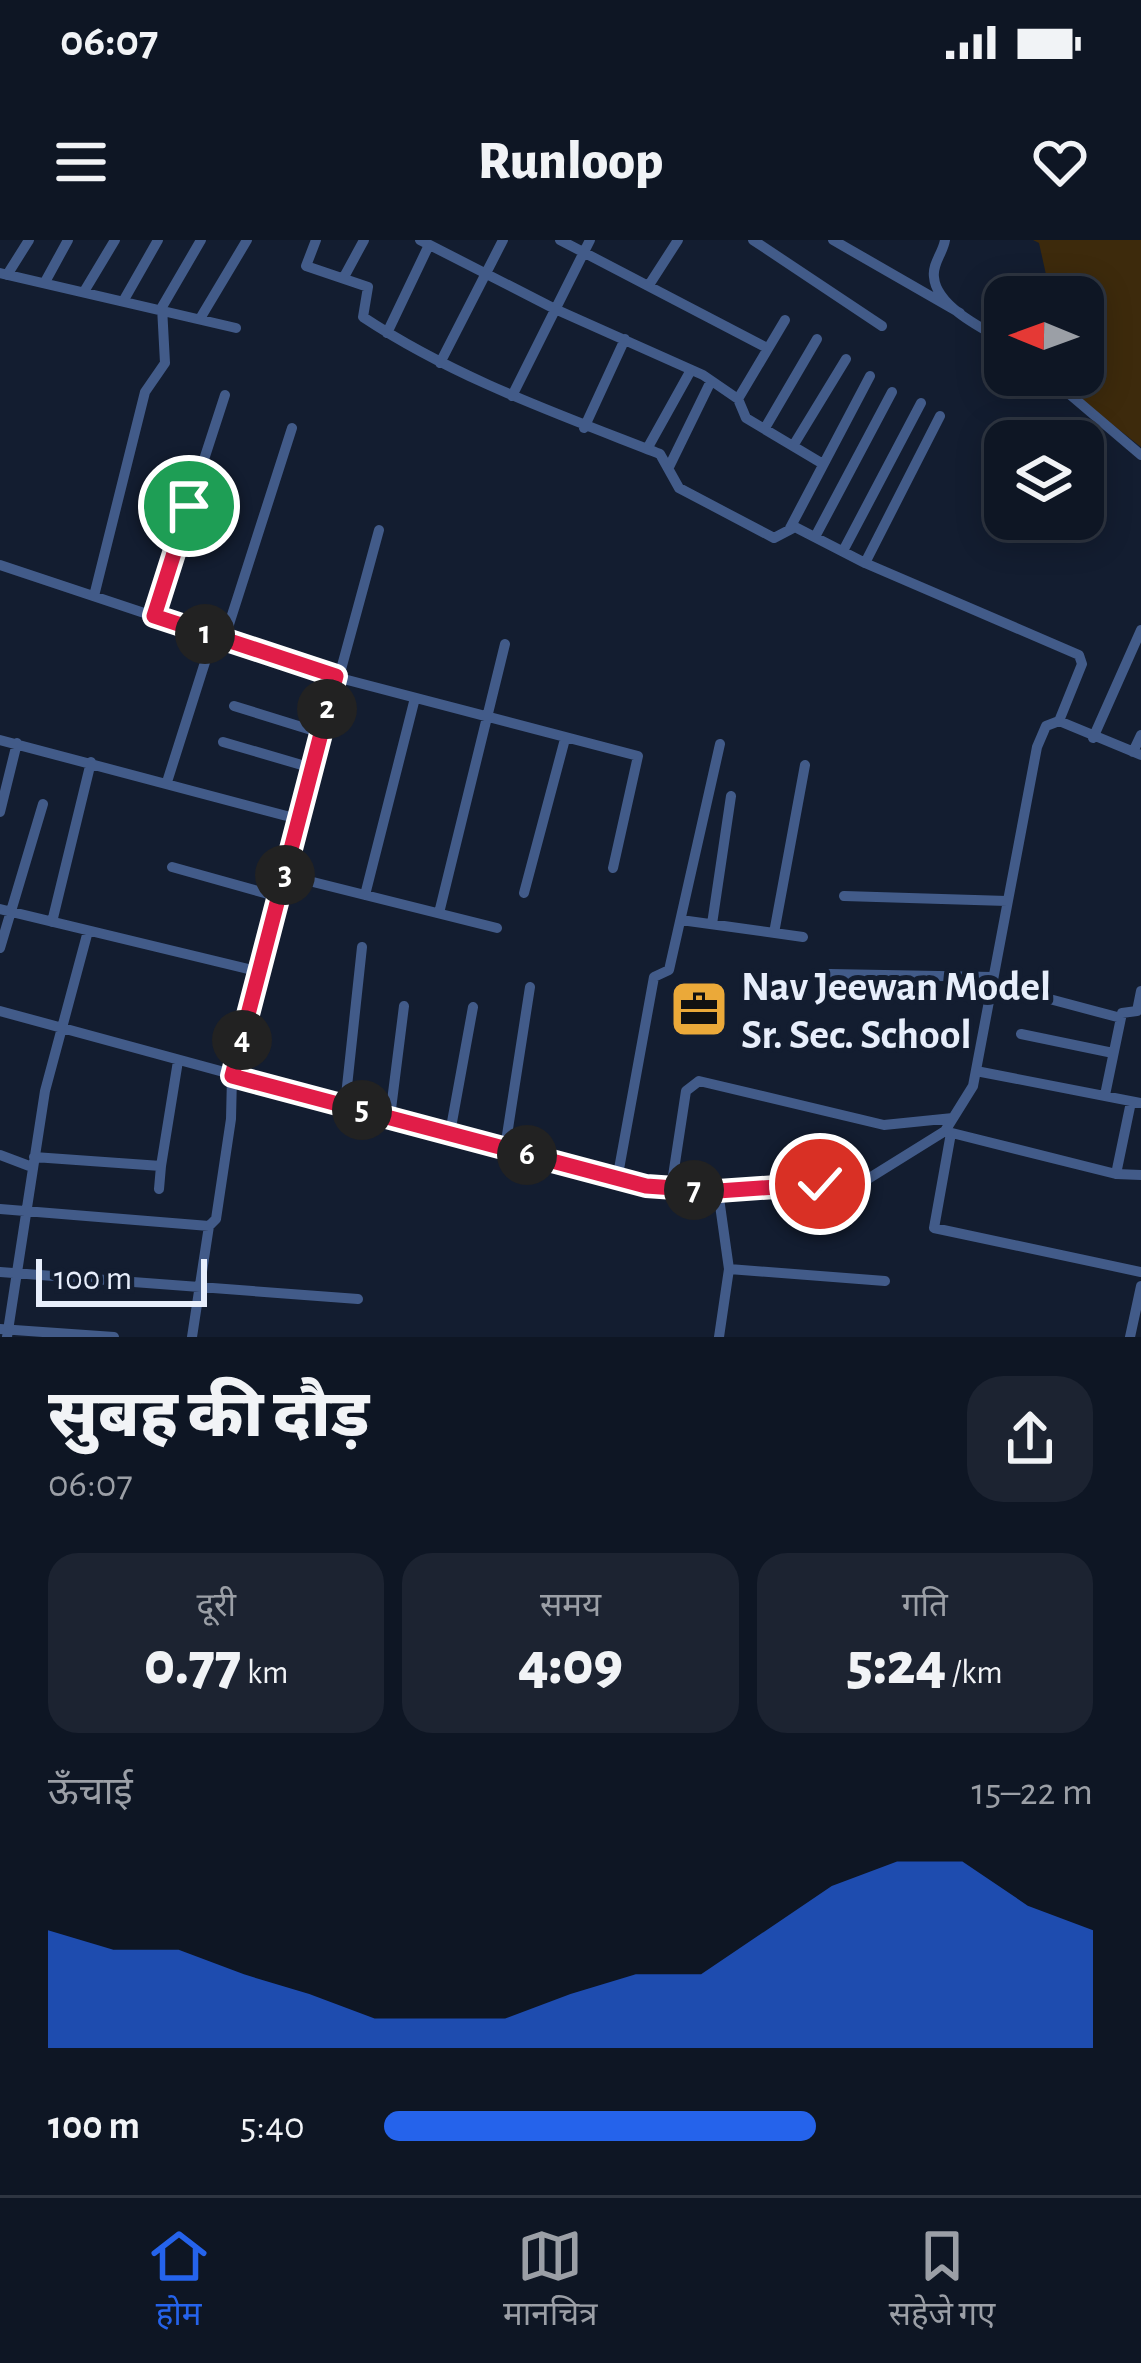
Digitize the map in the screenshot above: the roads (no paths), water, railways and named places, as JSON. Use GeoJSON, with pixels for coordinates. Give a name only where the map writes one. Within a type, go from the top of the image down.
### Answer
{"type":"FeatureCollection","features":[{"type":"Feature","properties":{"kind":"street"},"geometry":{"type":"LineString","coordinates":[[29,240],[4,274],[125,298],[236,328]]}},
{"type":"Feature","properties":{"kind":"street"},"geometry":{"type":"LineString","coordinates":[[45,282],[68,240]]}},
{"type":"Feature","properties":{"kind":"street"},"geometry":{"type":"LineString","coordinates":[[85,290],[115,240]]}},
{"type":"Feature","properties":{"kind":"street"},"geometry":{"type":"LineString","coordinates":[[125,298],[158,240]]}},
{"type":"Feature","properties":{"kind":"street"},"geometry":{"type":"LineString","coordinates":[[94,596],[145,392],[166,363],[162,308],[201,240]]}},
{"type":"Feature","properties":{"kind":"street"},"geometry":{"type":"LineString","coordinates":[[201,317],[247,240]]}},
{"type":"Feature","properties":{"kind":"street"},"geometry":{"type":"LineString","coordinates":[[344,277],[364,240]]}},
{"type":"Feature","properties":{"kind":"street"},"geometry":{"type":"LineString","coordinates":[[440,363],[503,240]]}},
{"type":"Feature","properties":{"kind":"street"},"geometry":{"type":"LineString","coordinates":[[560,240],[766,348]]}},
{"type":"Feature","properties":{"kind":"street"},"geometry":{"type":"LineString","coordinates":[[512,396],[590,240]]}},
{"type":"Feature","properties":{"kind":"street"},"geometry":{"type":"LineString","coordinates":[[650,285],[679,240]]}},
{"type":"Feature","properties":{"kind":"street"},"geometry":{"type":"LineString","coordinates":[[753,240],[882,326]]}},
{"type":"Feature","properties":{"kind":"street"},"geometry":{"type":"LineString","coordinates":[[833,240],[984,328]]}},
{"type":"Feature","properties":{"kind":"street"},"geometry":{"type":"LineString","coordinates":[[945,240],[933,275],[939,291],[961,313]]}},
{"type":"Feature","properties":{"kind":"street"},"geometry":{"type":"LineString","coordinates":[[316,241],[307,266],[368,287],[361,314],[387,333],[512,396],[647,449],[670,466]]}},
{"type":"Feature","properties":{"kind":"street"},"geometry":{"type":"LineString","coordinates":[[387,333],[424,242],[711,381],[738,399],[746,418],[823,464]]}},
{"type":"Feature","properties":{"kind":"street"},"geometry":{"type":"LineString","coordinates":[[738,399],[784,320]]}},
{"type":"Feature","properties":{"kind":"street"},"geometry":{"type":"LineString","coordinates":[[584,428],[625,339]]}},
{"type":"Feature","properties":{"kind":"street"},"geometry":{"type":"LineString","coordinates":[[765,428],[817,339]]}},
{"type":"Feature","properties":{"kind":"street"},"geometry":{"type":"LineString","coordinates":[[793,446],[846,358]]}},
{"type":"Feature","properties":{"kind":"street"},"geometry":{"type":"LineString","coordinates":[[647,449],[691,370]]}},
{"type":"Feature","properties":{"kind":"street"},"geometry":{"type":"LineString","coordinates":[[711,381],[670,466],[672,482],[774,538],[784,536],[790,528],[869,376]]}},
{"type":"Feature","properties":{"kind":"street"},"geometry":{"type":"LineString","coordinates":[[815,536],[892,392]]}},
{"type":"Feature","properties":{"kind":"street"},"geometry":{"type":"LineString","coordinates":[[154,616],[225,395]]}},
{"type":"Feature","properties":{"kind":"street"},"geometry":{"type":"LineString","coordinates":[[1072,396],[1141,454]]}},
{"type":"Feature","properties":{"kind":"street"},"geometry":{"type":"LineString","coordinates":[[843,551],[921,403]]}},
{"type":"Feature","properties":{"kind":"street"},"geometry":{"type":"LineString","coordinates":[[865,563],[940,416]]}},
{"type":"Feature","properties":{"kind":"street"},"geometry":{"type":"LineString","coordinates":[[167,782],[292,428]]}},
{"type":"Feature","properties":{"kind":"street"},"geometry":{"type":"LineString","coordinates":[[790,528],[1082,658],[1059,721]]}},
{"type":"Feature","properties":{"kind":"street"},"geometry":{"type":"LineString","coordinates":[[192,1337],[209,1226],[218,1210],[232,1076],[379,530]]}},
{"type":"Feature","properties":{"kind":"street"},"geometry":{"type":"LineString","coordinates":[[0,565],[336,676],[638,756],[613,868]]}},
{"type":"Feature","properties":{"kind":"street"},"geometry":{"type":"LineString","coordinates":[[1093,738],[1136,654],[1141,630]]}},
{"type":"Feature","properties":{"kind":"street"},"geometry":{"type":"LineString","coordinates":[[439,914],[505,644]]}},
{"type":"Feature","properties":{"kind":"street"},"geometry":{"type":"LineString","coordinates":[[365,895],[416,698]]}},
{"type":"Feature","properties":{"kind":"street"},"geometry":{"type":"LineString","coordinates":[[234,706],[321,733]]}},
{"type":"Feature","properties":{"kind":"street"},"geometry":{"type":"LineString","coordinates":[[1141,735],[1137,754],[1059,721],[1046,726],[1037,747],[973,1086],[948,1132],[934,1228],[1141,1272]]}},
{"type":"Feature","properties":{"kind":"street"},"geometry":{"type":"LineString","coordinates":[[524,892],[565,739]]}},
{"type":"Feature","properties":{"kind":"street"},"geometry":{"type":"LineString","coordinates":[[0,740],[298,819]]}},
{"type":"Feature","properties":{"kind":"street"},"geometry":{"type":"LineString","coordinates":[[223,742],[312,768]]}},
{"type":"Feature","properties":{"kind":"street"},"geometry":{"type":"LineString","coordinates":[[0,812],[17,743]]}},
{"type":"Feature","properties":{"kind":"street"},"geometry":{"type":"LineString","coordinates":[[617,1180],[654,977],[669,970],[720,744]]}},
{"type":"Feature","properties":{"kind":"street"},"geometry":{"type":"LineString","coordinates":[[52,922],[92,762]]}},
{"type":"Feature","properties":{"kind":"street"},"geometry":{"type":"LineString","coordinates":[[774,933],[805,765]]}},
{"type":"Feature","properties":{"kind":"street"},"geometry":{"type":"LineString","coordinates":[[712,924],[731,796]]}},
{"type":"Feature","properties":{"kind":"street"},"geometry":{"type":"LineString","coordinates":[[0,948],[5,910],[44,804]]}},
{"type":"Feature","properties":{"kind":"street"},"geometry":{"type":"LineString","coordinates":[[172,868],[279,897]]}},
{"type":"Feature","properties":{"kind":"street"},"geometry":{"type":"LineString","coordinates":[[285,874],[497,928]]}},
{"type":"Feature","properties":{"kind":"street"},"geometry":{"type":"LineString","coordinates":[[844,896],[1007,902]]}},
{"type":"Feature","properties":{"kind":"street"},"geometry":{"type":"LineString","coordinates":[[5,910],[261,973]]}},
{"type":"Feature","properties":{"kind":"street"},"geometry":{"type":"LineString","coordinates":[[680,920],[803,937]]}},
{"type":"Feature","properties":{"kind":"street"},"geometry":{"type":"LineString","coordinates":[[88,932],[45,1091],[5,1332],[114,1337]]}},
{"type":"Feature","properties":{"kind":"street"},"geometry":{"type":"LineString","coordinates":[[345,1105],[362,947]]}},
{"type":"Feature","properties":{"kind":"street"},"geometry":{"type":"LineString","coordinates":[[830,974],[993,977]]}},
{"type":"Feature","properties":{"kind":"street"},"geometry":{"type":"LineString","coordinates":[[505,1148],[530,987]]}},
{"type":"Feature","properties":{"kind":"street"},"geometry":{"type":"LineString","coordinates":[[1105,1095],[1120,1018],[1122,1013],[1137,1011],[1141,991]]}},
{"type":"Feature","properties":{"kind":"street"},"geometry":{"type":"LineString","coordinates":[[1042,997],[1120,1018]]}},
{"type":"Feature","properties":{"kind":"street"},"geometry":{"type":"LineString","coordinates":[[390,1117],[404,1006]]}},
{"type":"Feature","properties":{"kind":"street"},"geometry":{"type":"LineString","coordinates":[[450,1133],[473,1007]]}},
{"type":"Feature","properties":{"kind":"street"},"geometry":{"type":"LineString","coordinates":[[0,1011],[617,1180],[671,1189],[718,1191],[863,1182],[948,1132],[1116,1174],[1141,1175]]}},
{"type":"Feature","properties":{"kind":"street"},"geometry":{"type":"LineString","coordinates":[[1021,1034],[1114,1053]]}},
{"type":"Feature","properties":{"kind":"street"},"geometry":{"type":"LineString","coordinates":[[159,1189],[178,1061]]}},
{"type":"Feature","properties":{"kind":"street"},"geometry":{"type":"LineString","coordinates":[[976,1071],[1136,1103],[1116,1174]]}},
{"type":"Feature","properties":{"kind":"street"},"geometry":{"type":"LineString","coordinates":[[671,1189],[686,1091],[699,1081],[884,1125],[953,1118]]}},
{"type":"Feature","properties":{"kind":"street"},"geometry":{"type":"LineString","coordinates":[[0,1155],[33,1162],[161,1166]]}},
{"type":"Feature","properties":{"kind":"street"},"geometry":{"type":"LineString","coordinates":[[718,1191],[729,1269],[719,1337]]}},
{"type":"Feature","properties":{"kind":"street"},"geometry":{"type":"LineString","coordinates":[[0,1209],[209,1226]]}},
{"type":"Feature","properties":{"kind":"street"},"geometry":{"type":"LineString","coordinates":[[729,1269],[885,1281]]}},
{"type":"Feature","properties":{"kind":"street"},"geometry":{"type":"LineString","coordinates":[[0,1272],[358,1300]]}},
{"type":"Feature","properties":{"kind":"street"},"geometry":{"type":"LineString","coordinates":[[1130,1337],[1141,1286]]}},
{"type":"Feature","properties":{"kind":"place","name":"Nav Jeewan Model Sr. Sec. School"},"geometry":{"type":"Point","coordinates":[699,1009]}}]}
